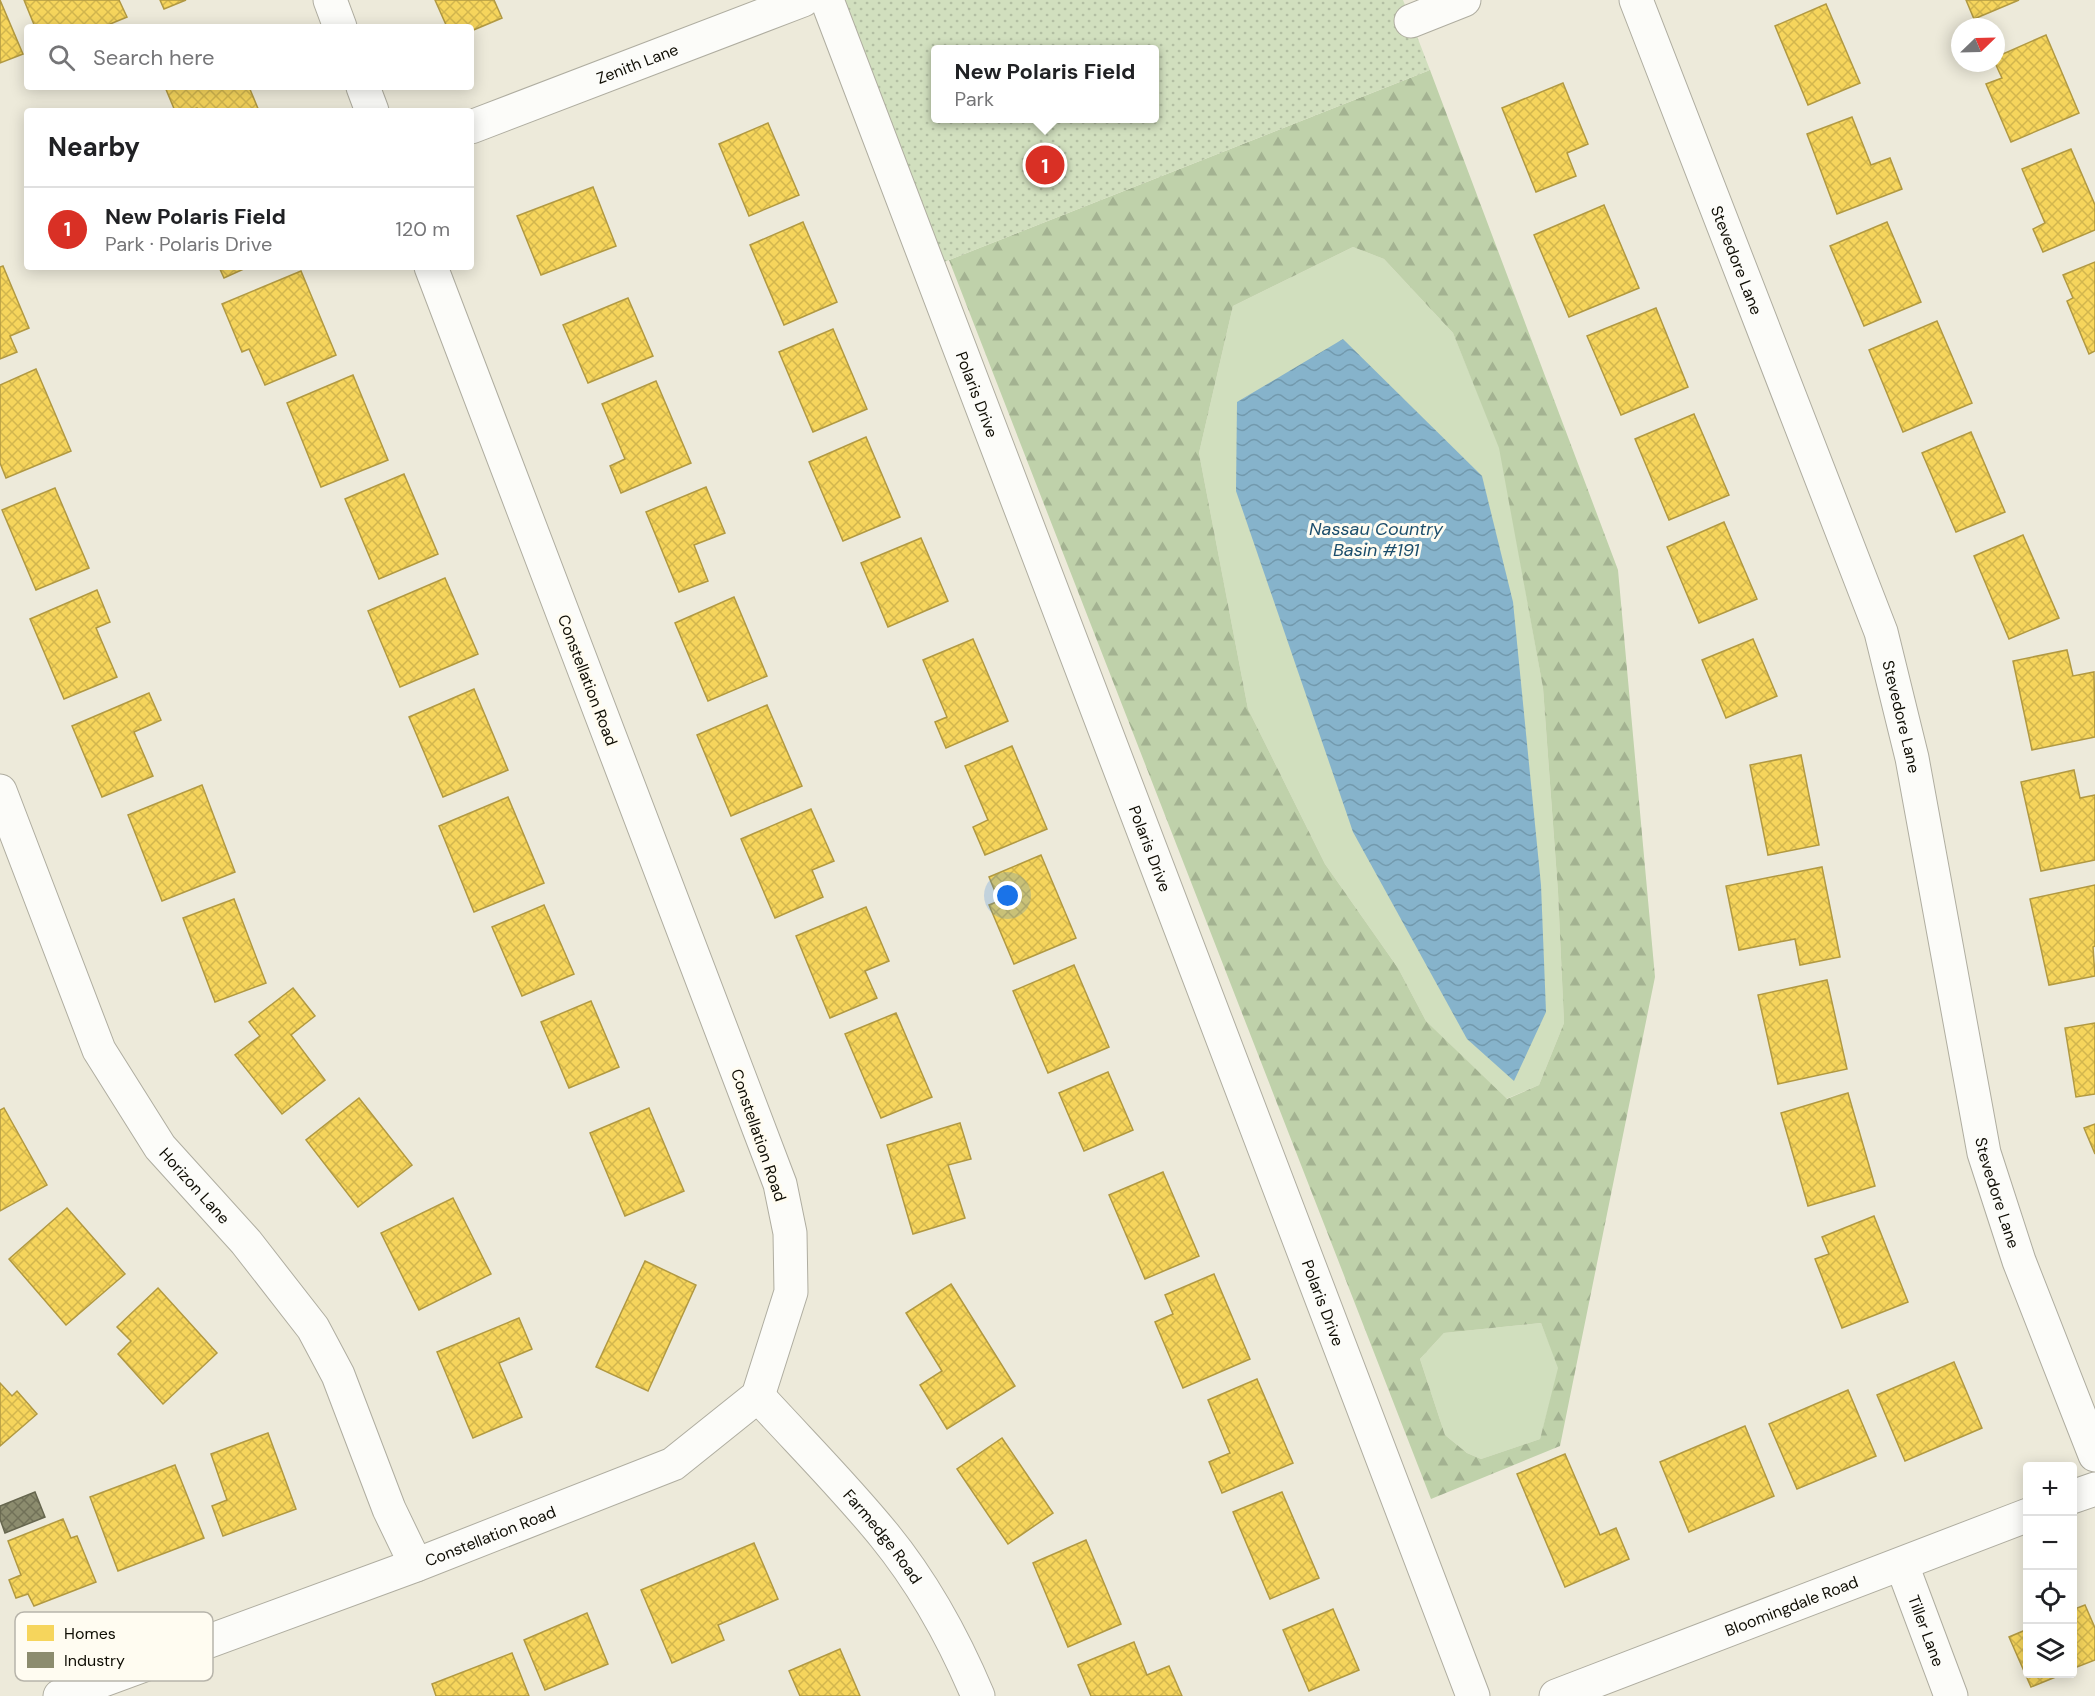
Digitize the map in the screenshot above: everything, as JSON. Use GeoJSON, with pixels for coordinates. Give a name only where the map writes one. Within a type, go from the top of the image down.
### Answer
{"type":"FeatureCollection","features":[{"type":"Feature","properties":{"kind":"street"},"geometry":{"type":"LineString","coordinates":[[330,0],[339,24]]}},
{"type":"Feature","properties":{"kind":"street","name":"Zenith Lane"},"geometry":{"type":"LineString","coordinates":[[474,126],[803,0]]}},
{"type":"Feature","properties":{"kind":"street","name":"Polaris Drive"},"geometry":{"type":"LineString","coordinates":[[827,0],[1473,1696]]}},
{"type":"Feature","properties":{"kind":"street"},"geometry":{"type":"LineString","coordinates":[[1411,21],[1464,0]]}},
{"type":"Feature","properties":{"kind":"street","name":"Stevedore Lane"},"geometry":{"type":"LineString","coordinates":[[1636,0],[1881,632],[1912,758],[1984,1153],[2019,1261],[2095,1455]]}},
{"type":"Feature","properties":{"kind":"street"},"geometry":{"type":"LineString","coordinates":[[364,90],[371,108]]}},
{"type":"Feature","properties":{"kind":"street","name":"Constellation Road"},"geometry":{"type":"LineString","coordinates":[[213,1640],[416,1565],[673,1464],[758,1396],[791,1292],[790,1233],[780,1184],[432,270]]}},
{"type":"Feature","properties":{"kind":"street","name":"Horizon Lane"},"geometry":{"type":"LineString","coordinates":[[0,791],[99,1050],[160,1147],[246,1242],[313,1328],[339,1375],[389,1509],[416,1565]]}},
{"type":"Feature","properties":{"kind":"street","name":"Farmedge Road"},"geometry":{"type":"LineString","coordinates":[[758,1396],[884,1535],[928,1596],[959,1651],[978,1696]]}},
{"type":"Feature","properties":{"kind":"street"},"geometry":{"type":"LineString","coordinates":[[2077,1496],[2095,1489]]}},
{"type":"Feature","properties":{"kind":"street","name":"Bloomingdale Road"},"geometry":{"type":"LineString","coordinates":[[1556,1696],[2025,1516]]}},
{"type":"Feature","properties":{"kind":"street","name":"Tiller Lane"},"geometry":{"type":"LineString","coordinates":[[1902,1565],[1951,1696]]}},
{"type":"Feature","properties":{"kind":"street","name":"Constellation Road"},"geometry":{"type":"LineString","coordinates":[[60,1696],[101,1681]]}},
{"type":"Feature","properties":{"kind":"green space"},"geometry":{"type":"Polygon","coordinates":[[[838,0],[1403,0],[1430,70],[939,264],[838,0]]]}},
{"type":"Feature","properties":{"kind":"green space"},"geometry":{"type":"Polygon","coordinates":[[[1430,70],[1618,570],[1655,977],[1560,1446],[1431,1499],[949,260],[1430,70]],[[1353,247],[1233,306],[1199,453],[1248,709],[1325,864],[1398,968],[1426,1021],[1507,1099],[1539,1085],[1564,1023],[1558,892],[1543,688],[1499,448],[1453,333],[1384,259],[1353,247]],[[1541,1323],[1444,1333],[1420,1359],[1445,1435],[1467,1453],[1481,1459],[1540,1439],[1558,1368],[1541,1323]]]}},
{"type":"Feature","properties":{"kind":"green space","name":"Nassau Country Basin #191"},"geometry":{"type":"Polygon","coordinates":[[[1353,247],[1384,259],[1453,333],[1500,448],[1543,688],[1558,892],[1564,1023],[1539,1085],[1506,1099],[1426,1021],[1398,968],[1325,864],[1248,709],[1199,453],[1233,306],[1353,247]]]}},
{"type":"Feature","properties":{"kind":"green space"},"geometry":{"type":"Polygon","coordinates":[[[1541,1323],[1559,1368],[1540,1439],[1481,1459],[1467,1453],[1445,1435],[1420,1359],[1444,1333],[1541,1323]]]}},
{"type":"Feature","properties":{"kind":"water","name":"Nassau Country Basin #191"},"geometry":{"type":"Polygon","coordinates":[[[1343,339],[1482,476],[1513,602],[1541,885],[1546,1012],[1514,1081],[1467,1039],[1353,832],[1236,491],[1237,402],[1343,339]]]}},
{"type":"Feature","properties":{"kind":"building: Homes"},"geometry":{"type":"Polygon","coordinates":[[[0,0],[23,54],[0,63],[0,0]]]}},
{"type":"Feature","properties":{"kind":"building: Homes"},"geometry":{"type":"Polygon","coordinates":[[[24,0],[119,0],[127,17],[110,24],[34,24],[24,0]]]}},
{"type":"Feature","properties":{"kind":"building: Homes"},"geometry":{"type":"Polygon","coordinates":[[[160,0],[186,0],[164,9],[160,0]]]}},
{"type":"Feature","properties":{"kind":"building: Homes"},"geometry":{"type":"Polygon","coordinates":[[[435,0],[494,0],[502,18],[474,30],[474,24],[446,24],[435,0]]]}},
{"type":"Feature","properties":{"kind":"building: Homes"},"geometry":{"type":"Polygon","coordinates":[[[1966,0],[2019,0],[1976,18],[1974,18],[1966,0]]]}},
{"type":"Feature","properties":{"kind":"building: Homes"},"geometry":{"type":"Polygon","coordinates":[[[1826,4],[1860,83],[1808,105],[1775,26],[1826,4]]]}},
{"type":"Feature","properties":{"kind":"building: Homes"},"geometry":{"type":"Polygon","coordinates":[[[2046,35],[2079,113],[2011,142],[1986,84],[2002,78],[1999,72],[2005,72],[2005,53],[2046,35]]]}},
{"type":"Feature","properties":{"kind":"building: Homes"},"geometry":{"type":"Polygon","coordinates":[[[1563,83],[1588,144],[1567,153],[1576,176],[1536,192],[1502,108],[1563,83]]]}},
{"type":"Feature","properties":{"kind":"building: Homes"},"geometry":{"type":"Polygon","coordinates":[[[166,90],[250,90],[258,108],[197,108],[174,108],[166,90]]]}},
{"type":"Feature","properties":{"kind":"building: Homes"},"geometry":{"type":"Polygon","coordinates":[[[1852,117],[1871,165],[1890,158],[1902,189],[1837,214],[1807,134],[1852,117]]]}},
{"type":"Feature","properties":{"kind":"building: Homes"},"geometry":{"type":"Polygon","coordinates":[[[768,123],[799,195],[749,216],[719,144],[768,123]]]}},
{"type":"Feature","properties":{"kind":"building: Homes"},"geometry":{"type":"Polygon","coordinates":[[[2071,149],[2095,205],[2095,230],[2043,252],[2033,229],[2045,223],[2022,169],[2071,149]]]}},
{"type":"Feature","properties":{"kind":"building: Homes"},"geometry":{"type":"Polygon","coordinates":[[[593,187],[616,246],[541,275],[517,216],[593,187]]]}},
{"type":"Feature","properties":{"kind":"building: Homes"},"geometry":{"type":"Polygon","coordinates":[[[1604,205],[1639,288],[1569,317],[1534,235],[1604,205]]]}},
{"type":"Feature","properties":{"kind":"building: Homes"},"geometry":{"type":"Polygon","coordinates":[[[803,222],[837,302],[784,325],[750,245],[803,222]]]}},
{"type":"Feature","properties":{"kind":"building: Homes"},"geometry":{"type":"Polygon","coordinates":[[[1887,222],[1921,302],[1864,326],[1830,246],[1887,222]]]}},
{"type":"Feature","properties":{"kind":"building: Homes"},"geometry":{"type":"Polygon","coordinates":[[[2095,262],[2095,351],[2089,354],[2067,301],[2073,298],[2063,275],[2095,262]]]}},
{"type":"Feature","properties":{"kind":"building: Homes"},"geometry":{"type":"Polygon","coordinates":[[[3,266],[29,328],[10,336],[17,352],[0,359],[0,267],[3,266]]]}},
{"type":"Feature","properties":{"kind":"building: Homes"},"geometry":{"type":"Polygon","coordinates":[[[220,270],[241,270],[224,278],[220,270]]]}},
{"type":"Feature","properties":{"kind":"building: Homes"},"geometry":{"type":"Polygon","coordinates":[[[301,271],[336,355],[265,385],[249,349],[242,352],[222,304],[301,271]]]}},
{"type":"Feature","properties":{"kind":"building: Homes"},"geometry":{"type":"Polygon","coordinates":[[[628,298],[653,356],[588,383],[563,325],[628,298]]]}},
{"type":"Feature","properties":{"kind":"building: Homes"},"geometry":{"type":"Polygon","coordinates":[[[1656,308],[1688,387],[1621,415],[1587,336],[1656,308]]]}},
{"type":"Feature","properties":{"kind":"building: Homes"},"geometry":{"type":"Polygon","coordinates":[[[1937,321],[1972,403],[1903,432],[1869,350],[1937,321]]]}},
{"type":"Feature","properties":{"kind":"building: Homes"},"geometry":{"type":"Polygon","coordinates":[[[833,329],[867,409],[813,432],[779,352],[833,329]]]}},
{"type":"Feature","properties":{"kind":"building: Homes"},"geometry":{"type":"Polygon","coordinates":[[[36,369],[71,451],[6,478],[0,463],[0,385],[36,369]]]}},
{"type":"Feature","properties":{"kind":"building: Homes"},"geometry":{"type":"Polygon","coordinates":[[[353,375],[388,460],[321,487],[287,403],[353,375]]]}},
{"type":"Feature","properties":{"kind":"building: Homes"},"geometry":{"type":"Polygon","coordinates":[[[656,381],[691,463],[621,493],[610,466],[625,459],[602,404],[656,381]]]}},
{"type":"Feature","properties":{"kind":"building: Homes"},"geometry":{"type":"Polygon","coordinates":[[[1694,414],[1729,495],[1669,520],[1635,439],[1694,414]]]}},
{"type":"Feature","properties":{"kind":"building: Homes"},"geometry":{"type":"Polygon","coordinates":[[[1971,432],[2005,512],[1956,532],[1922,453],[1971,432]]]}},
{"type":"Feature","properties":{"kind":"building: Homes"},"geometry":{"type":"Polygon","coordinates":[[[866,437],[900,517],[843,541],[809,462],[866,437]]]}},
{"type":"Feature","properties":{"kind":"building: Homes"},"geometry":{"type":"Polygon","coordinates":[[[404,474],[438,554],[379,579],[345,499],[404,474]]]}},
{"type":"Feature","properties":{"kind":"building: Homes"},"geometry":{"type":"Polygon","coordinates":[[[706,487],[725,533],[694,545],[708,581],[679,592],[646,512],[706,487]]]}},
{"type":"Feature","properties":{"kind":"building: Homes"},"geometry":{"type":"Polygon","coordinates":[[[55,488],[89,568],[36,590],[2,510],[55,488]]]}},
{"type":"Feature","properties":{"kind":"building: Homes"},"geometry":{"type":"Polygon","coordinates":[[[1724,522],[1757,599],[1699,623],[1667,547],[1724,522]]]}},
{"type":"Feature","properties":{"kind":"building: Homes"},"geometry":{"type":"Polygon","coordinates":[[[2023,535],[2059,618],[2009,639],[1974,556],[2023,535]]]}},
{"type":"Feature","properties":{"kind":"building: Homes"},"geometry":{"type":"Polygon","coordinates":[[[921,538],[948,601],[888,627],[861,563],[921,538]]]}},
{"type":"Feature","properties":{"kind":"building: Homes"},"geometry":{"type":"Polygon","coordinates":[[[445,578],[478,654],[400,687],[368,611],[445,578]]]}},
{"type":"Feature","properties":{"kind":"building: Homes"},"geometry":{"type":"Polygon","coordinates":[[[97,590],[110,622],[96,628],[117,677],[64,699],[30,619],[97,590]]]}},
{"type":"Feature","properties":{"kind":"building: Homes"},"geometry":{"type":"Polygon","coordinates":[[[734,597],[767,676],[708,701],[675,623],[734,597]]]}},
{"type":"Feature","properties":{"kind":"building: Homes"},"geometry":{"type":"Polygon","coordinates":[[[973,639],[1008,721],[946,748],[935,722],[947,717],[923,660],[973,639]]]}},
{"type":"Feature","properties":{"kind":"building: Homes"},"geometry":{"type":"Polygon","coordinates":[[[1753,639],[1777,696],[1726,718],[1702,660],[1753,639]]]}},
{"type":"Feature","properties":{"kind":"building: Homes"},"geometry":{"type":"Polygon","coordinates":[[[2067,650],[2073,676],[2094,672],[2095,737],[2032,750],[2013,661],[2067,650]]]}},
{"type":"Feature","properties":{"kind":"building: Homes"},"geometry":{"type":"Polygon","coordinates":[[[474,689],[508,770],[443,797],[409,717],[474,689]]]}},
{"type":"Feature","properties":{"kind":"building: Homes"},"geometry":{"type":"Polygon","coordinates":[[[149,693],[161,720],[134,732],[153,776],[102,797],[72,726],[149,693]]]}},
{"type":"Feature","properties":{"kind":"building: Homes"},"geometry":{"type":"Polygon","coordinates":[[[767,705],[802,786],[731,816],[697,735],[767,705]]]}},
{"type":"Feature","properties":{"kind":"building: Homes"},"geometry":{"type":"Polygon","coordinates":[[[1012,746],[1047,829],[985,855],[973,827],[988,820],[965,766],[1012,746]]]}},
{"type":"Feature","properties":{"kind":"building: Homes"},"geometry":{"type":"Polygon","coordinates":[[[1801,755],[1819,845],[1768,855],[1750,765],[1801,755]]]}},
{"type":"Feature","properties":{"kind":"building: Homes"},"geometry":{"type":"Polygon","coordinates":[[[2074,770],[2080,798],[2095,795],[2095,860],[2041,871],[2021,782],[2074,770]]]}},
{"type":"Feature","properties":{"kind":"building: Homes"},"geometry":{"type":"Polygon","coordinates":[[[202,785],[235,872],[162,901],[128,815],[202,785]]]}},
{"type":"Feature","properties":{"kind":"building: Homes"},"geometry":{"type":"Polygon","coordinates":[[[508,797],[544,883],[474,912],[439,826],[508,797]]]}},
{"type":"Feature","properties":{"kind":"building: Homes"},"geometry":{"type":"Polygon","coordinates":[[[811,809],[834,861],[812,870],[823,897],[775,918],[741,839],[811,809]]]}},
{"type":"Feature","properties":{"kind":"building: Homes"},"geometry":{"type":"Polygon","coordinates":[[[1041,855],[1076,938],[1014,964],[989,905],[999,901],[989,877],[1041,855]]]}},
{"type":"Feature","properties":{"kind":"building: Homes"},"geometry":{"type":"Polygon","coordinates":[[[1822,867],[1840,957],[1800,965],[1795,939],[1739,950],[1726,886],[1822,867]]]}},
{"type":"Feature","properties":{"kind":"building: Homes"},"geometry":{"type":"Polygon","coordinates":[[[2095,885],[2095,946],[2093,947],[2095,976],[2049,985],[2030,899],[2095,885]]]}},
{"type":"Feature","properties":{"kind":"building: Homes"},"geometry":{"type":"Polygon","coordinates":[[[234,899],[266,983],[215,1002],[183,918],[234,899]]]}},
{"type":"Feature","properties":{"kind":"building: Homes"},"geometry":{"type":"Polygon","coordinates":[[[544,905],[574,974],[522,996],[492,927],[544,905]]]}},
{"type":"Feature","properties":{"kind":"building: Homes"},"geometry":{"type":"Polygon","coordinates":[[[866,907],[889,961],[865,971],[877,998],[830,1018],[796,936],[866,907]]]}},
{"type":"Feature","properties":{"kind":"building: Homes"},"geometry":{"type":"Polygon","coordinates":[[[1074,965],[1109,1047],[1048,1073],[1013,991],[1074,965]]]}},
{"type":"Feature","properties":{"kind":"building: Homes"},"geometry":{"type":"Polygon","coordinates":[[[1827,980],[1847,1069],[1778,1084],[1758,995],[1827,980]]]}},
{"type":"Feature","properties":{"kind":"building: Homes"},"geometry":{"type":"Polygon","coordinates":[[[293,988],[315,1016],[291,1035],[325,1080],[282,1114],[235,1055],[260,1036],[249,1022],[293,988]]]}},
{"type":"Feature","properties":{"kind":"building: Homes"},"geometry":{"type":"Polygon","coordinates":[[[591,1001],[619,1067],[569,1088],[541,1022],[591,1001]]]}},
{"type":"Feature","properties":{"kind":"building: Homes"},"geometry":{"type":"Polygon","coordinates":[[[896,1013],[932,1097],[881,1118],[845,1034],[896,1013]]]}},
{"type":"Feature","properties":{"kind":"building: Homes"},"geometry":{"type":"Polygon","coordinates":[[[2095,1023],[2095,1094],[2076,1097],[2065,1028],[2095,1023]]]}},
{"type":"Feature","properties":{"kind":"building: Homes"},"geometry":{"type":"Polygon","coordinates":[[[1108,1072],[1133,1130],[1084,1151],[1059,1093],[1108,1072]]]}},
{"type":"Feature","properties":{"kind":"building: Homes"},"geometry":{"type":"Polygon","coordinates":[[[1848,1093],[1875,1186],[1808,1206],[1781,1113],[1848,1093]]]}},
{"type":"Feature","properties":{"kind":"building: Homes"},"geometry":{"type":"Polygon","coordinates":[[[359,1098],[412,1165],[358,1207],[306,1140],[359,1098]]]}},
{"type":"Feature","properties":{"kind":"building: Homes"},"geometry":{"type":"Polygon","coordinates":[[[4,1108],[47,1185],[0,1211],[0,1110],[4,1108]]]}},
{"type":"Feature","properties":{"kind":"building: Homes"},"geometry":{"type":"Polygon","coordinates":[[[649,1108],[684,1191],[625,1216],[590,1133],[649,1108]]]}},
{"type":"Feature","properties":{"kind":"building: Homes"},"geometry":{"type":"Polygon","coordinates":[[[960,1123],[971,1159],[948,1165],[965,1218],[913,1234],[887,1145],[960,1123]]]}},
{"type":"Feature","properties":{"kind":"building: Homes"},"geometry":{"type":"Polygon","coordinates":[[[2095,1124],[2095,1154],[2084,1128],[2095,1124]]]}},
{"type":"Feature","properties":{"kind":"building: Homes"},"geometry":{"type":"Polygon","coordinates":[[[1163,1172],[1199,1256],[1145,1279],[1109,1195],[1163,1172]]]}},
{"type":"Feature","properties":{"kind":"building: Homes"},"geometry":{"type":"Polygon","coordinates":[[[453,1198],[491,1274],[419,1310],[381,1233],[453,1198]]]}},
{"type":"Feature","properties":{"kind":"building: Homes"},"geometry":{"type":"Polygon","coordinates":[[[67,1208],[125,1274],[66,1325],[9,1259],[67,1208]]]}},
{"type":"Feature","properties":{"kind":"building: Homes"},"geometry":{"type":"Polygon","coordinates":[[[1874,1216],[1908,1302],[1842,1328],[1815,1259],[1829,1254],[1822,1237],[1874,1216]]]}},
{"type":"Feature","properties":{"kind":"building: Homes"},"geometry":{"type":"Polygon","coordinates":[[[645,1261],[696,1285],[648,1391],[596,1367],[645,1261]]]}},
{"type":"Feature","properties":{"kind":"building: Homes"},"geometry":{"type":"Polygon","coordinates":[[[1214,1274],[1250,1359],[1183,1388],[1155,1322],[1173,1314],[1165,1295],[1214,1274]]]}},
{"type":"Feature","properties":{"kind":"building: Homes"},"geometry":{"type":"Polygon","coordinates":[[[951,1284],[1015,1386],[947,1429],[920,1385],[942,1371],[906,1313],[951,1284]]]}},
{"type":"Feature","properties":{"kind":"building: Homes"},"geometry":{"type":"Polygon","coordinates":[[[158,1288],[217,1353],[163,1404],[118,1354],[131,1341],[117,1327],[158,1288]]]}},
{"type":"Feature","properties":{"kind":"building: Homes"},"geometry":{"type":"Polygon","coordinates":[[[519,1318],[532,1349],[499,1363],[522,1417],[473,1438],[437,1352],[519,1318]]]}},
{"type":"Feature","properties":{"kind":"building: Homes"},"geometry":{"type":"Polygon","coordinates":[[[1954,1362],[1982,1428],[1905,1461],[1877,1395],[1954,1362]]]}},
{"type":"Feature","properties":{"kind":"building: Homes"},"geometry":{"type":"Polygon","coordinates":[[[1257,1379],[1293,1463],[1222,1493],[1209,1462],[1230,1453],[1208,1400],[1257,1379]]]}},
{"type":"Feature","properties":{"kind":"building: Homes"},"geometry":{"type":"Polygon","coordinates":[[[0,1383],[12,1396],[17,1391],[37,1414],[0,1446],[0,1383]]]}},
{"type":"Feature","properties":{"kind":"building: Homes"},"geometry":{"type":"Polygon","coordinates":[[[1848,1390],[1876,1456],[1797,1489],[1769,1424],[1848,1390]]]}},
{"type":"Feature","properties":{"kind":"building: Homes"},"geometry":{"type":"Polygon","coordinates":[[[1745,1426],[1774,1496],[1689,1532],[1660,1462],[1745,1426]]]}},
{"type":"Feature","properties":{"kind":"building: Homes"},"geometry":{"type":"Polygon","coordinates":[[[268,1433],[296,1509],[223,1536],[212,1506],[227,1500],[211,1454],[268,1433]]]}},
{"type":"Feature","properties":{"kind":"building: Homes"},"geometry":{"type":"Polygon","coordinates":[[[1002,1438],[1053,1513],[1008,1544],[957,1469],[1002,1438]]]}},
{"type":"Feature","properties":{"kind":"building: Homes"},"geometry":{"type":"Polygon","coordinates":[[[1565,1454],[1600,1535],[1616,1528],[1629,1559],[1565,1587],[1517,1474],[1565,1454]]]}},
{"type":"Feature","properties":{"kind":"building: Homes"},"geometry":{"type":"Polygon","coordinates":[[[175,1465],[204,1538],[118,1571],[90,1497],[175,1465]]]}},
{"type":"Feature","properties":{"kind":"building: Homes"},"geometry":{"type":"Polygon","coordinates":[[[1282,1492],[1319,1578],[1270,1599],[1233,1512],[1282,1492]]]}},
{"type":"Feature","properties":{"kind":"building: Homes"},"geometry":{"type":"Polygon","coordinates":[[[63,1519],[71,1538],[77,1536],[96,1582],[34,1606],[28,1594],[16,1598],[9,1580],[21,1575],[8,1541],[63,1519]]]}},
{"type":"Feature","properties":{"kind":"building: Homes"},"geometry":{"type":"Polygon","coordinates":[[[1086,1540],[1121,1624],[1068,1647],[1033,1563],[1086,1540]]]}},
{"type":"Feature","properties":{"kind":"building: Homes"},"geometry":{"type":"Polygon","coordinates":[[[754,1543],[778,1599],[718,1625],[724,1640],[672,1663],[641,1590],[754,1543]]]}},
{"type":"Feature","properties":{"kind":"building: Homes"},"geometry":{"type":"Polygon","coordinates":[[[2085,1605],[2095,1628],[2095,1660],[2077,1667],[2077,1624],[2077,1608],[2085,1605]]]}},
{"type":"Feature","properties":{"kind":"building: Homes"},"geometry":{"type":"Polygon","coordinates":[[[1333,1609],[1359,1670],[1309,1691],[1283,1630],[1333,1609]]]}},
{"type":"Feature","properties":{"kind":"building: Homes"},"geometry":{"type":"Polygon","coordinates":[[[587,1613],[608,1664],[545,1690],[524,1640],[587,1613]]]}},
{"type":"Feature","properties":{"kind":"building: Homes"},"geometry":{"type":"Polygon","coordinates":[[[2023,1631],[2023,1669],[2009,1637],[2023,1631]]]}},
{"type":"Feature","properties":{"kind":"building: Homes"},"geometry":{"type":"Polygon","coordinates":[[[1134,1642],[1147,1675],[1169,1666],[1182,1696],[1091,1696],[1078,1665],[1134,1642]]]}},
{"type":"Feature","properties":{"kind":"building: Homes"},"geometry":{"type":"Polygon","coordinates":[[[840,1649],[860,1696],[800,1696],[789,1671],[840,1649]]]}},
{"type":"Feature","properties":{"kind":"building: Homes"},"geometry":{"type":"Polygon","coordinates":[[[512,1653],[529,1696],[436,1696],[432,1684],[512,1653]]]}},
{"type":"Feature","properties":{"kind":"building: Homes"},"geometry":{"type":"Polygon","coordinates":[[[2027,1678],[2053,1678],[2031,1687],[2027,1678]]]}},
{"type":"Feature","properties":{"kind":"building: Industry"},"geometry":{"type":"Polygon","coordinates":[[[35,1492],[45,1517],[5,1533],[0,1519],[0,1506],[35,1492]]]}},
{"type":"Feature","properties":{"kind":"place","name":"New Polaris Field"},"geometry":{"type":"Point","coordinates":[1045,165]}}]}
